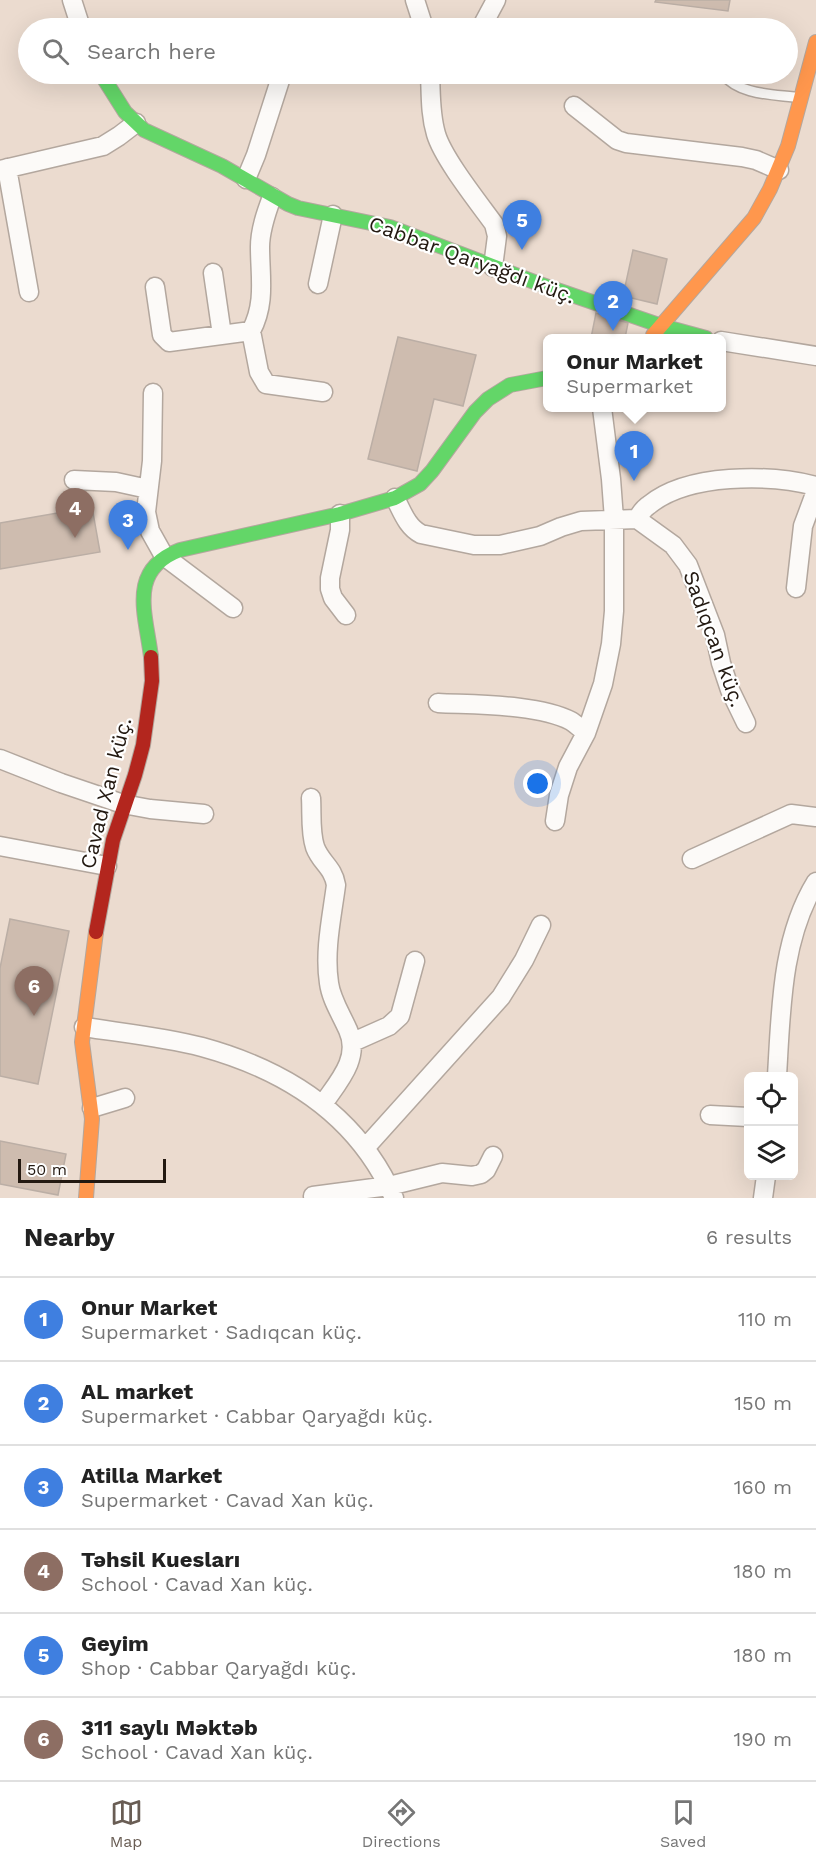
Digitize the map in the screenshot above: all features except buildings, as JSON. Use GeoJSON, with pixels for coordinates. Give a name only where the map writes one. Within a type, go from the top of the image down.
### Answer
{"type":"FeatureCollection","features":[{"type":"Feature","properties":{"kind":"street"},"geometry":{"type":"LineString","coordinates":[[72,0],[78,18]]}},
{"type":"Feature","properties":{"kind":"street"},"geometry":{"type":"LineString","coordinates":[[415,0],[421,18]]}},
{"type":"Feature","properties":{"kind":"street"},"geometry":{"type":"LineString","coordinates":[[486,18],[496,0]]}},
{"type":"Feature","properties":{"kind":"street"},"geometry":{"type":"LineString","coordinates":[[654,334],[754,218],[779,170],[816,42]]}},
{"type":"Feature","properties":{"kind":"street","name":"Cabbar Qaryağdı küç."},"geometry":{"type":"LineString","coordinates":[[107,84],[118,102],[136,123],[161,139],[197,153],[246,179],[272,197],[298,208],[390,227],[493,267],[689,334]]}},
{"type":"Feature","properties":{"kind":"street"},"geometry":{"type":"LineString","coordinates":[[246,179],[279,84]]}},
{"type":"Feature","properties":{"kind":"street"},"geometry":{"type":"LineString","coordinates":[[431,84],[432,115],[436,136],[494,224],[497,236],[493,267]]}},
{"type":"Feature","properties":{"kind":"street"},"geometry":{"type":"LineString","coordinates":[[574,106],[617,140],[626,143],[742,157],[756,160],[779,170]]}},
{"type":"Feature","properties":{"kind":"street"},"geometry":{"type":"LineString","coordinates":[[29,292],[3,169],[103,146],[136,123]]}},
{"type":"Feature","properties":{"kind":"street"},"geometry":{"type":"LineString","coordinates":[[272,197],[265,215],[260,244],[261,306],[251,331],[259,372],[266,384],[323,392]]}},
{"type":"Feature","properties":{"kind":"street"},"geometry":{"type":"LineString","coordinates":[[318,284],[333,215]]}},
{"type":"Feature","properties":{"kind":"street"},"geometry":{"type":"LineString","coordinates":[[213,273],[222,335]]}},
{"type":"Feature","properties":{"kind":"street"},"geometry":{"type":"LineString","coordinates":[[155,287],[162,335],[169,342],[251,331]]}},
{"type":"Feature","properties":{"kind":"street"},"geometry":{"type":"LineString","coordinates":[[726,342],[816,356]]}},
{"type":"Feature","properties":{"kind":"street"},"geometry":{"type":"LineString","coordinates":[[164,556],[180,550],[340,514],[395,498],[420,484],[475,412],[488,399],[510,385],[543,379]]}},
{"type":"Feature","properties":{"kind":"street"},"geometry":{"type":"LineString","coordinates":[[153,393],[152,461],[146,512],[150,531],[164,556],[232,608]]}},
{"type":"Feature","properties":{"kind":"street"},"geometry":{"type":"LineString","coordinates":[[555,821],[559,795],[568,767],[586,733],[603,684],[611,644],[614,611],[614,519],[603,412]]}},
{"type":"Feature","properties":{"kind":"street"},"geometry":{"type":"LineString","coordinates":[[395,498],[414,531],[474,545],[500,545],[521,541],[581,521],[637,519],[648,506],[664,495],[698,483],[732,479],[787,480],[816,486]]}},
{"type":"Feature","properties":{"kind":"street"},"geometry":{"type":"LineString","coordinates":[[74,480],[116,482],[148,489]]}},
{"type":"Feature","properties":{"kind":"street"},"geometry":{"type":"LineString","coordinates":[[796,588],[803,526],[816,491]]}},
{"type":"Feature","properties":{"kind":"street"},"geometry":{"type":"LineString","coordinates":[[340,514],[340,530],[330,578],[330,589],[333,598],[346,615]]}},
{"type":"Feature","properties":{"kind":"street","name":"Sadıqcan küç."},"geometry":{"type":"LineString","coordinates":[[637,519],[673,545],[688,565],[715,635],[730,690],[746,723]]}},
{"type":"Feature","properties":{"kind":"street","name":"Cavad Xan küç."},"geometry":{"type":"LineString","coordinates":[[86,1198],[91,1153],[92,1108],[81,1056],[84,1027],[107,866],[123,804],[140,758],[153,678],[151,644],[143,607],[145,584],[154,565],[164,556]]}},
{"type":"Feature","properties":{"kind":"street"},"geometry":{"type":"LineString","coordinates":[[438,703],[549,713],[572,721],[586,733]]}},
{"type":"Feature","properties":{"kind":"street"},"geometry":{"type":"LineString","coordinates":[[0,759],[52,780],[123,804],[204,814]]}},
{"type":"Feature","properties":{"kind":"street"},"geometry":{"type":"LineString","coordinates":[[311,798],[313,840],[316,850],[334,874],[336,885],[327,961],[329,984],[352,1042],[351,1058],[345,1072],[322,1104]]}},
{"type":"Feature","properties":{"kind":"street"},"geometry":{"type":"LineString","coordinates":[[692,859],[791,814],[816,817]]}},
{"type":"Feature","properties":{"kind":"street"},"geometry":{"type":"LineString","coordinates":[[0,846],[107,866]]}},
{"type":"Feature","properties":{"kind":"street"},"geometry":{"type":"LineString","coordinates":[[777,1072],[785,976],[794,932],[804,901],[816,882]]}},
{"type":"Feature","properties":{"kind":"street"},"geometry":{"type":"LineString","coordinates":[[366,1147],[501,997],[524,960],[541,925]]}},
{"type":"Feature","properties":{"kind":"street"},"geometry":{"type":"LineString","coordinates":[[352,1042],[396,1021],[400,1016],[415,960]]}},
{"type":"Feature","properties":{"kind":"street"},"geometry":{"type":"LineString","coordinates":[[84,1027],[171,1041],[241,1059],[299,1088],[322,1104],[366,1147],[391,1192]]}},
{"type":"Feature","properties":{"kind":"street"},"geometry":{"type":"LineString","coordinates":[[92,1108],[125,1098]]}},
{"type":"Feature","properties":{"kind":"street"},"geometry":{"type":"LineString","coordinates":[[710,1115],[744,1117]]}},
{"type":"Feature","properties":{"kind":"street"},"geometry":{"type":"LineString","coordinates":[[313,1196],[391,1192],[442,1173],[472,1176],[481,1174],[486,1170],[493,1156]]}},
{"type":"Feature","properties":{"kind":"street"},"geometry":{"type":"LineString","coordinates":[[764,1198],[766,1180]]}},
{"type":"Feature","properties":{"kind":"lane"},"geometry":{"type":"LineString","coordinates":[[732,84],[740,88],[801,98]]}},
{"type":"Feature","properties":{"kind":"traffic: fast"},"geometry":{"type":"LineString","coordinates":[[107,84],[125,112],[144,130],[222,166],[288,204],[390,227],[537,283],[691,334]]}},
{"type":"Feature","properties":{"kind":"traffic: fast"},"geometry":{"type":"LineString","coordinates":[[151,657],[144,595],[146,581],[152,569],[163,559],[180,550],[340,514],[395,498],[420,484],[475,412],[488,399],[510,385],[543,379]]}},
{"type":"Feature","properties":{"kind":"traffic: slow"},"geometry":{"type":"LineString","coordinates":[[654,334],[754,218],[770,189],[788,146],[816,42]]}},
{"type":"Feature","properties":{"kind":"traffic: slow"},"geometry":{"type":"LineString","coordinates":[[86,1198],[92,1119],[82,1042],[96,932]]}},
{"type":"Feature","properties":{"kind":"traffic: jam"},"geometry":{"type":"LineString","coordinates":[[96,932],[113,840],[143,745],[152,681],[151,657]]}},
{"type":"Feature","properties":{"kind":"place","name":"Geyim"},"geometry":{"type":"Point","coordinates":[522,250]}},
{"type":"Feature","properties":{"kind":"place","name":"AL market"},"geometry":{"type":"Point","coordinates":[613,331]}},
{"type":"Feature","properties":{"kind":"place","name":"Onur Market"},"geometry":{"type":"Point","coordinates":[634,481]}},
{"type":"Feature","properties":{"kind":"place","name":"Təhsil Kuesları"},"geometry":{"type":"Point","coordinates":[75,538]}},
{"type":"Feature","properties":{"kind":"place","name":"Atilla Market"},"geometry":{"type":"Point","coordinates":[128,550]}},
{"type":"Feature","properties":{"kind":"place","name":"311 saylı Məktəb"},"geometry":{"type":"Point","coordinates":[34,1016]}}]}
